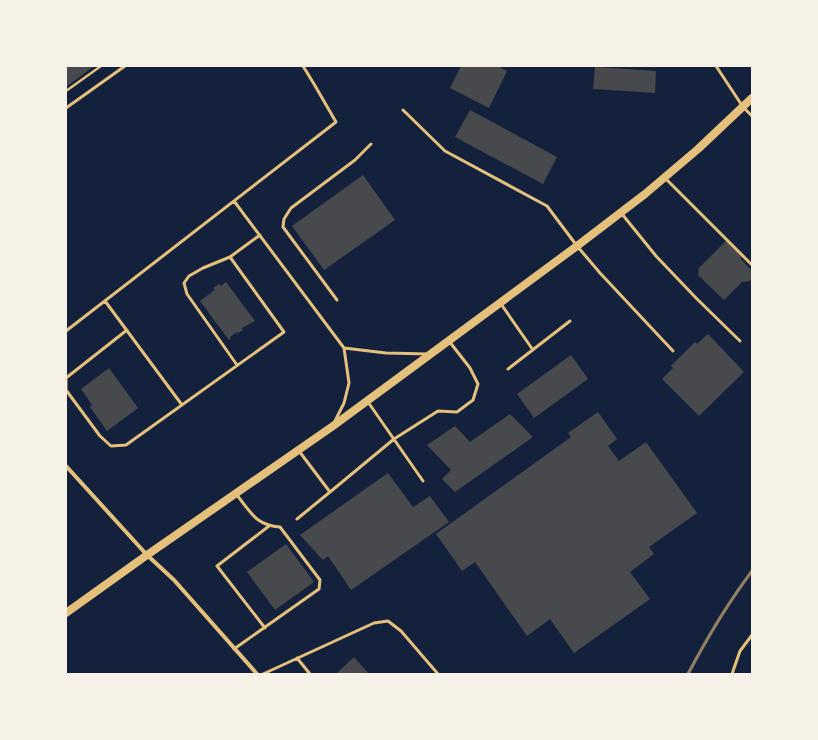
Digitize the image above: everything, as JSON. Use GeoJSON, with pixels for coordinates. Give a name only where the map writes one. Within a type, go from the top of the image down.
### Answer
{"type":"FeatureCollection","features":[{"type":"Feature","properties":{"kind":"main road"},"geometry":{"type":"LineString","coordinates":[[66,613],[333,426],[577,246],[664,178],[698,149],[752,98]]}},
{"type":"Feature","properties":{"kind":"street"},"geometry":{"type":"LineString","coordinates":[[66,466],[148,555],[174,580],[257,674]]}},
{"type":"Feature","properties":{"kind":"lane"},"geometry":{"type":"LineString","coordinates":[[66,108],[125,66]]}},
{"type":"Feature","properties":{"kind":"lane"},"geometry":{"type":"LineString","coordinates":[[66,331],[336,122],[303,66]]}},
{"type":"Feature","properties":{"kind":"lane"},"geometry":{"type":"LineString","coordinates":[[716,66],[743,106],[752,116]]}},
{"type":"Feature","properties":{"kind":"lane"},"geometry":{"type":"LineString","coordinates":[[403,110],[445,151],[548,206],[577,246],[605,279],[673,351]]}},
{"type":"Feature","properties":{"kind":"lane"},"geometry":{"type":"LineString","coordinates":[[337,300],[283,227],[284,219],[291,208],[355,160],[371,144]]}},
{"type":"Feature","properties":{"kind":"lane"},"geometry":{"type":"LineString","coordinates":[[664,178],[752,265]]}},
{"type":"Feature","properties":{"kind":"lane"},"geometry":{"type":"LineString","coordinates":[[234,201],[344,348],[350,383],[344,403],[333,426]]}},
{"type":"Feature","properties":{"kind":"lane"},"geometry":{"type":"LineString","coordinates":[[621,212],[656,256],[740,341]]}},
{"type":"Feature","properties":{"kind":"lane"},"geometry":{"type":"LineString","coordinates":[[237,365],[187,294],[184,283],[189,276],[230,257],[260,235]]}},
{"type":"Feature","properties":{"kind":"lane"},"geometry":{"type":"LineString","coordinates":[[127,330],[66,378],[66,390],[105,442],[110,446],[126,445],[284,332],[230,257]]}},
{"type":"Feature","properties":{"kind":"lane"},"geometry":{"type":"LineString","coordinates":[[105,301],[182,404]]}},
{"type":"Feature","properties":{"kind":"lane"},"geometry":{"type":"LineString","coordinates":[[500,303],[533,350]]}},
{"type":"Feature","properties":{"kind":"lane"},"geometry":{"type":"LineString","coordinates":[[508,369],[570,321]]}},
{"type":"Feature","properties":{"kind":"lane"},"geometry":{"type":"LineString","coordinates":[[297,519],[394,439],[438,411],[457,412],[474,400],[478,384],[470,368],[449,341]]}},
{"type":"Feature","properties":{"kind":"lane"},"geometry":{"type":"LineString","coordinates":[[344,348],[386,353],[431,354]]}},
{"type":"Feature","properties":{"kind":"lane"},"geometry":{"type":"LineString","coordinates":[[367,401],[423,481]]}},
{"type":"Feature","properties":{"kind":"lane"},"geometry":{"type":"LineString","coordinates":[[298,450],[330,492]]}},
{"type":"Feature","properties":{"kind":"lane"},"geometry":{"type":"LineString","coordinates":[[234,649],[319,589],[320,586],[320,580],[280,527],[269,526],[258,521],[236,494]]}},
{"type":"Feature","properties":{"kind":"lane"},"geometry":{"type":"LineString","coordinates":[[265,628],[217,566],[269,526]]}},
{"type":"Feature","properties":{"kind":"lane"},"geometry":{"type":"LineString","coordinates":[[263,674],[374,623],[388,621],[401,631],[438,674]]}},
{"type":"Feature","properties":{"kind":"lane"},"geometry":{"type":"LineString","coordinates":[[732,674],[740,651],[752,635]]}},
{"type":"Feature","properties":{"kind":"lane"},"geometry":{"type":"LineString","coordinates":[[298,658],[310,674]]}},
{"type":"Feature","properties":{"kind":"path"},"geometry":{"type":"LineString","coordinates":[[66,91],[101,66]]}},
{"type":"Feature","properties":{"kind":"building"},"geometry":{"type":"Polygon","coordinates":[[[66,66],[94,66],[66,87],[66,66]]]}},
{"type":"Feature","properties":{"kind":"building"},"geometry":{"type":"Polygon","coordinates":[[[461,66],[498,66],[507,71],[489,108],[450,88],[461,66]]]}},
{"type":"Feature","properties":{"kind":"building"},"geometry":{"type":"Polygon","coordinates":[[[595,67],[656,71],[655,93],[593,89],[595,67]]]}},
{"type":"Feature","properties":{"kind":"building"},"geometry":{"type":"Polygon","coordinates":[[[470,110],[557,157],[543,184],[455,137],[470,110]]]}},
{"type":"Feature","properties":{"kind":"building"},"geometry":{"type":"Polygon","coordinates":[[[363,175],[395,220],[324,270],[292,226],[363,175]]]}},
{"type":"Feature","properties":{"kind":"building"},"geometry":{"type":"Polygon","coordinates":[[[727,240],[741,253],[741,259],[752,271],[752,279],[742,282],[724,300],[698,275],[699,268],[727,240]]]}},
{"type":"Feature","properties":{"kind":"building"},"geometry":{"type":"Polygon","coordinates":[[[226,282],[255,321],[242,328],[243,330],[230,337],[231,339],[229,340],[200,301],[215,290],[213,288],[219,284],[221,286],[226,282]]]}},
{"type":"Feature","properties":{"kind":"building"},"geometry":{"type":"Polygon","coordinates":[[[708,334],[744,372],[699,416],[662,379],[673,368],[671,366],[695,342],[697,344],[708,334]]]}},
{"type":"Feature","properties":{"kind":"building"},"geometry":{"type":"Polygon","coordinates":[[[571,355],[588,379],[534,418],[517,394],[571,355]]]}},
{"type":"Feature","properties":{"kind":"building"},"geometry":{"type":"Polygon","coordinates":[[[109,368],[138,408],[107,431],[90,407],[92,405],[81,389],[109,368]]]}},
{"type":"Feature","properties":{"kind":"building"},"geometry":{"type":"Polygon","coordinates":[[[598,412],[617,439],[608,446],[619,461],[646,442],[697,513],[649,547],[654,554],[630,572],[650,599],[574,653],[550,619],[527,636],[475,562],[462,571],[436,534],[571,437],[568,433],[598,412]]]}},
{"type":"Feature","properties":{"kind":"building"},"geometry":{"type":"Polygon","coordinates":[[[510,414],[533,437],[455,492],[442,479],[451,470],[427,445],[455,426],[470,442],[510,414]]]}},
{"type":"Feature","properties":{"kind":"building"},"geometry":{"type":"Polygon","coordinates":[[[388,473],[413,507],[430,496],[449,522],[351,590],[328,556],[323,560],[300,535],[388,473]]]}},
{"type":"Feature","properties":{"kind":"building"},"geometry":{"type":"Polygon","coordinates":[[[286,544],[314,582],[275,610],[247,572],[286,544]]]}},
{"type":"Feature","properties":{"kind":"building"},"geometry":{"type":"Polygon","coordinates":[[[354,657],[369,674],[336,674],[354,657]]]}},
{"type":"Feature","properties":{"kind":"railway"},"geometry":{"type":"LineString","coordinates":[[688,674],[718,621],[752,571]]}}]}
